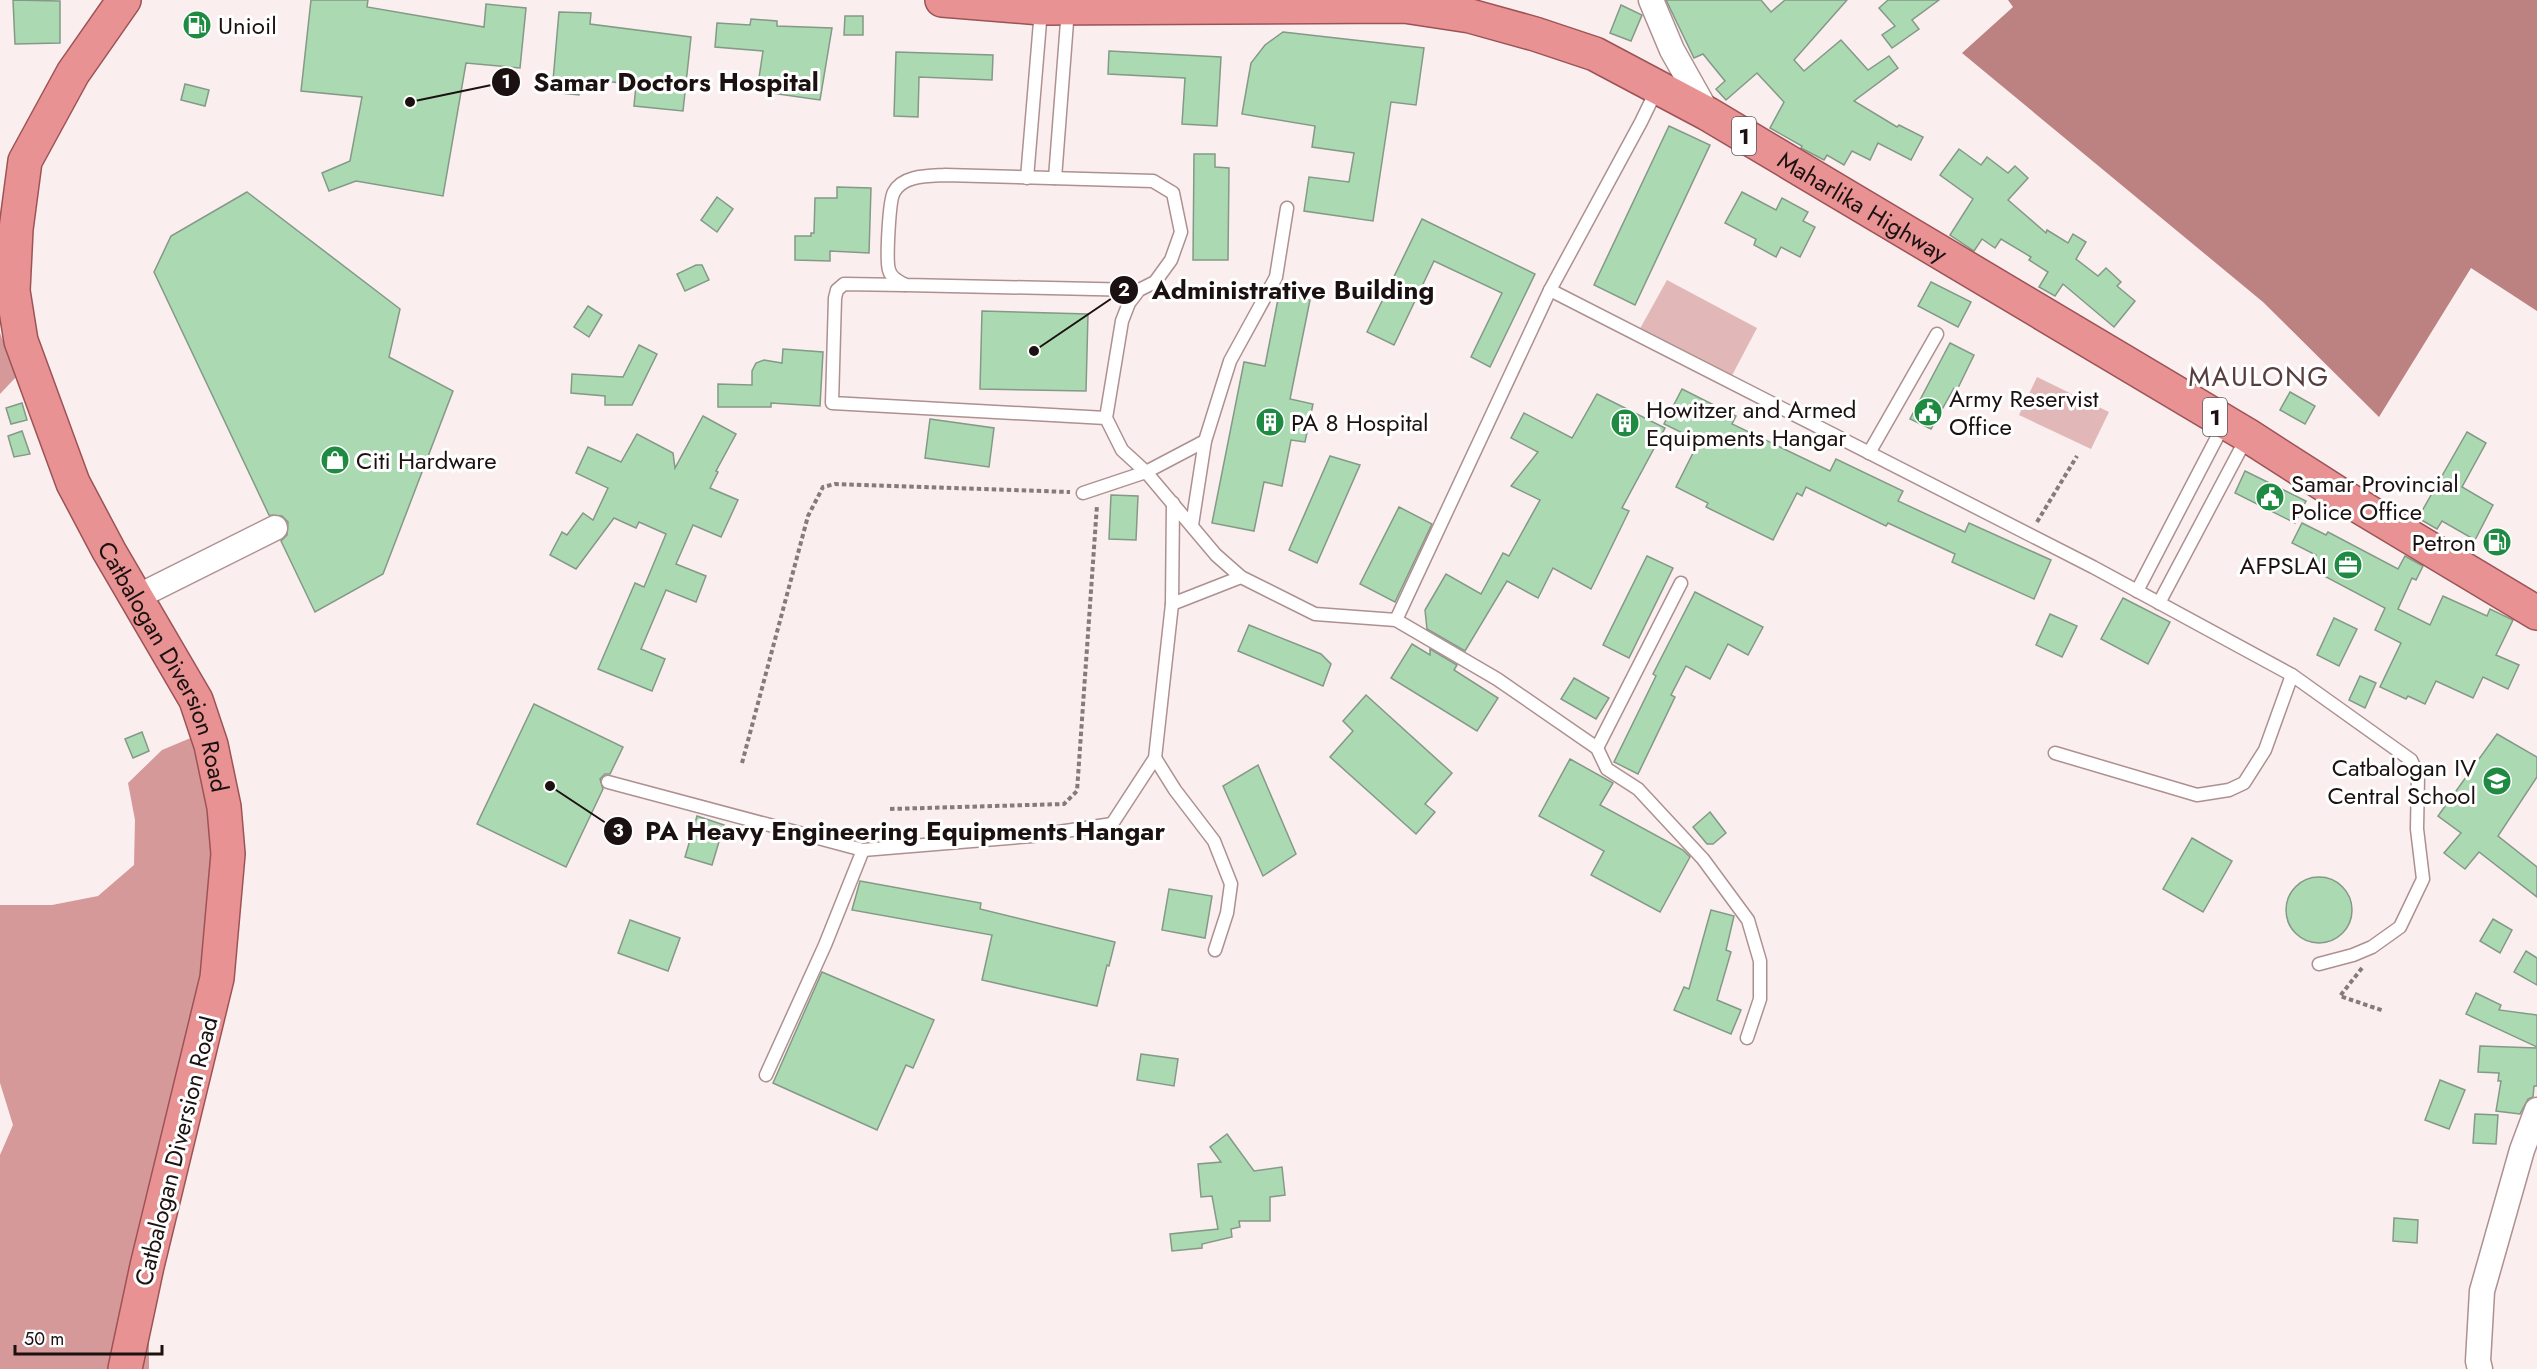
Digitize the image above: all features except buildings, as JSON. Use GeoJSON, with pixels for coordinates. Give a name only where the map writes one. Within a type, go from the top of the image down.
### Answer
{"type":"FeatureCollection","features":[{"type":"Feature","properties":{"kind":"highway","name":"Catbalogan Diversion Road"},"geometry":{"type":"LineString","coordinates":[[124,0],[72,73],[25,161],[16,229],[13,291],[21,341],[73,483],[135,598],[196,700],[211,745],[222,796],[228,854],[217,978],[150,1254],[125,1369]]}},
{"type":"Feature","properties":{"kind":"highway","name":"Maharlika Highway"},"geometry":{"type":"LineString","coordinates":[[942,0],[1054,8],[1404,6],[1470,16],[1535,34],[1594,54],[1708,114],[2236,429],[2537,613]]}},
{"type":"Feature","properties":{"kind":"street"},"geometry":{"type":"LineString","coordinates":[[1651,0],[1672,50],[1708,114]]}},
{"type":"Feature","properties":{"kind":"street"},"geometry":{"type":"LineString","coordinates":[[1648,84],[1668,62],[1672,50]]}},
{"type":"Feature","properties":{"kind":"street"},"geometry":{"type":"LineString","coordinates":[[135,598],[275,528]]}},
{"type":"Feature","properties":{"kind":"street"},"geometry":{"type":"LineString","coordinates":[[2480,1369],[2478,1361],[2482,1291],[2522,1150],[2537,1110]]}},
{"type":"Feature","properties":{"kind":"lane"},"geometry":{"type":"LineString","coordinates":[[1027,178],[1054,8]]}},
{"type":"Feature","properties":{"kind":"lane"},"geometry":{"type":"LineString","coordinates":[[1054,8],[1055,178]]}},
{"type":"Feature","properties":{"kind":"lane"},"geometry":{"type":"LineString","coordinates":[[1396,620],[1550,290],[1641,122],[1648,84]]}},
{"type":"Feature","properties":{"kind":"lane"},"geometry":{"type":"LineString","coordinates":[[906,285],[896,280],[889,271],[889,210],[894,191],[907,181],[923,177],[1153,181],[1173,193],[1181,232],[1172,260],[1155,282],[1139,290],[1129,303],[1122,321],[1106,418],[1122,450],[1146,472],[1216,555],[1240,577],[1315,614],[1396,620],[1497,679],[1597,748],[1607,769],[1638,789],[1703,859],[1748,920],[1761,961],[1760,999],[1747,1038]]}},
{"type":"Feature","properties":{"kind":"lane"},"geometry":{"type":"LineString","coordinates":[[1192,525],[1205,441],[1230,361],[1276,277],[1287,208]]}},
{"type":"Feature","properties":{"kind":"lane"},"geometry":{"type":"LineString","coordinates":[[1106,418],[832,403],[837,290],[844,284],[1139,290]]}},
{"type":"Feature","properties":{"kind":"lane"},"geometry":{"type":"LineString","coordinates":[[1550,290],[2137,591],[2292,675],[2411,760],[2418,775],[2417,829],[2424,879],[2400,927],[2372,946],[2353,955],[2319,964]]}},
{"type":"Feature","properties":{"kind":"lane"},"geometry":{"type":"LineString","coordinates":[[1869,453],[1937,334]]}},
{"type":"Feature","properties":{"kind":"lane"},"geometry":{"type":"LineString","coordinates":[[2137,591],[2236,429]]}},
{"type":"Feature","properties":{"kind":"lane"},"geometry":{"type":"LineString","coordinates":[[2159,603],[2236,429]]}},
{"type":"Feature","properties":{"kind":"lane"},"geometry":{"type":"LineString","coordinates":[[1083,493],[1146,472],[1205,441]]}},
{"type":"Feature","properties":{"kind":"lane"},"geometry":{"type":"LineString","coordinates":[[608,782],[863,850],[1032,836],[1112,824],[1155,758],[1172,604],[1173,503]]}},
{"type":"Feature","properties":{"kind":"lane"},"geometry":{"type":"LineString","coordinates":[[1172,604],[1240,577]]}},
{"type":"Feature","properties":{"kind":"lane"},"geometry":{"type":"LineString","coordinates":[[1597,748],[1681,583]]}},
{"type":"Feature","properties":{"kind":"lane"},"geometry":{"type":"LineString","coordinates":[[2055,753],[2197,795],[2229,790],[2244,783],[2265,750],[2292,675]]}},
{"type":"Feature","properties":{"kind":"lane"},"geometry":{"type":"LineString","coordinates":[[1155,758],[1175,790],[1214,841],[1231,884],[1227,913],[1215,950]]}},
{"type":"Feature","properties":{"kind":"lane"},"geometry":{"type":"LineString","coordinates":[[766,1076],[825,945],[863,850]]}},
{"type":"Feature","properties":{"kind":"path"},"geometry":{"type":"LineString","coordinates":[[2029,535],[2077,456]]}},
{"type":"Feature","properties":{"kind":"path"},"geometry":{"type":"LineString","coordinates":[[741,764],[808,516],[823,488],[835,484],[1083,493],[1094,499],[1097,504],[1077,791],[1064,804],[890,810]]}},
{"type":"Feature","properties":{"kind":"path"},"geometry":{"type":"LineString","coordinates":[[2372,946],[2370,958],[2340,996],[2384,1011]]}},
{"type":"Feature","properties":{"kind":"shaded area"},"geometry":{"type":"Polygon","coordinates":[[[2008,0],[2537,0],[2537,311],[2471,268],[2379,417],[2263,302],[1962,53],[2013,7],[2008,0]]]}},
{"type":"Feature","properties":{"kind":"shaded area"},"geometry":{"type":"Polygon","coordinates":[[[1667,280],[1757,328],[1728,383],[1637,334],[1667,280]]]}},
{"type":"Feature","properties":{"kind":"shaded area"},"geometry":{"type":"Polygon","coordinates":[[[0,333],[17,376],[0,394],[0,333]]]}},
{"type":"Feature","properties":{"kind":"shaded area"},"geometry":{"type":"Polygon","coordinates":[[[2037,377],[2109,412],[2091,449],[2019,415],[2037,377]]]}},
{"type":"Feature","properties":{"kind":"shaded area"},"geometry":{"type":"Polygon","coordinates":[[[193,737],[212,802],[216,869],[197,1037],[149,1190],[149,1369],[0,1369],[0,1155],[13,1125],[0,1083],[0,905],[52,905],[98,896],[134,865],[135,820],[128,783],[162,750],[193,737]]]}},
{"type":"Feature","properties":{"kind":"place","name":"Unioil"},"geometry":{"type":"Point","coordinates":[197,25]}},
{"type":"Feature","properties":{"kind":"place","name":"Samar Doctors Hospital"},"geometry":{"type":"Point","coordinates":[410,102]}},
{"type":"Feature","properties":{"kind":"place","name":"Administrative Building"},"geometry":{"type":"Point","coordinates":[1034,351]}},
{"type":"Feature","properties":{"kind":"place","name":"Army Reservist Office"},"geometry":{"type":"Point","coordinates":[1928,412]}},
{"type":"Feature","properties":{"kind":"place","name":"PA 8 Hospital"},"geometry":{"type":"Point","coordinates":[1270,422]}},
{"type":"Feature","properties":{"kind":"place","name":"Howitzer and Armed Equipments Hangar"},"geometry":{"type":"Point","coordinates":[1625,423]}},
{"type":"Feature","properties":{"kind":"place","name":"Citi Hardware"},"geometry":{"type":"Point","coordinates":[335,460]}},
{"type":"Feature","properties":{"kind":"place","name":"Samar Provincial Police Office"},"geometry":{"type":"Point","coordinates":[2270,497]}},
{"type":"Feature","properties":{"kind":"place","name":"Petron"},"geometry":{"type":"Point","coordinates":[2497,542]}},
{"type":"Feature","properties":{"kind":"place","name":"AFPSLAI"},"geometry":{"type":"Point","coordinates":[2348,565]}},
{"type":"Feature","properties":{"kind":"place","name":"Catbalogan IV Central School"},"geometry":{"type":"Point","coordinates":[2497,781]}},
{"type":"Feature","properties":{"kind":"place","name":"PA Heavy Engineering Equipments Hangar"},"geometry":{"type":"Point","coordinates":[550,786]}},
{"type":"Feature","properties":{"kind":"district","name":"MAULONG"},"geometry":{"type":"Point","coordinates":[2259,376]}}]}
